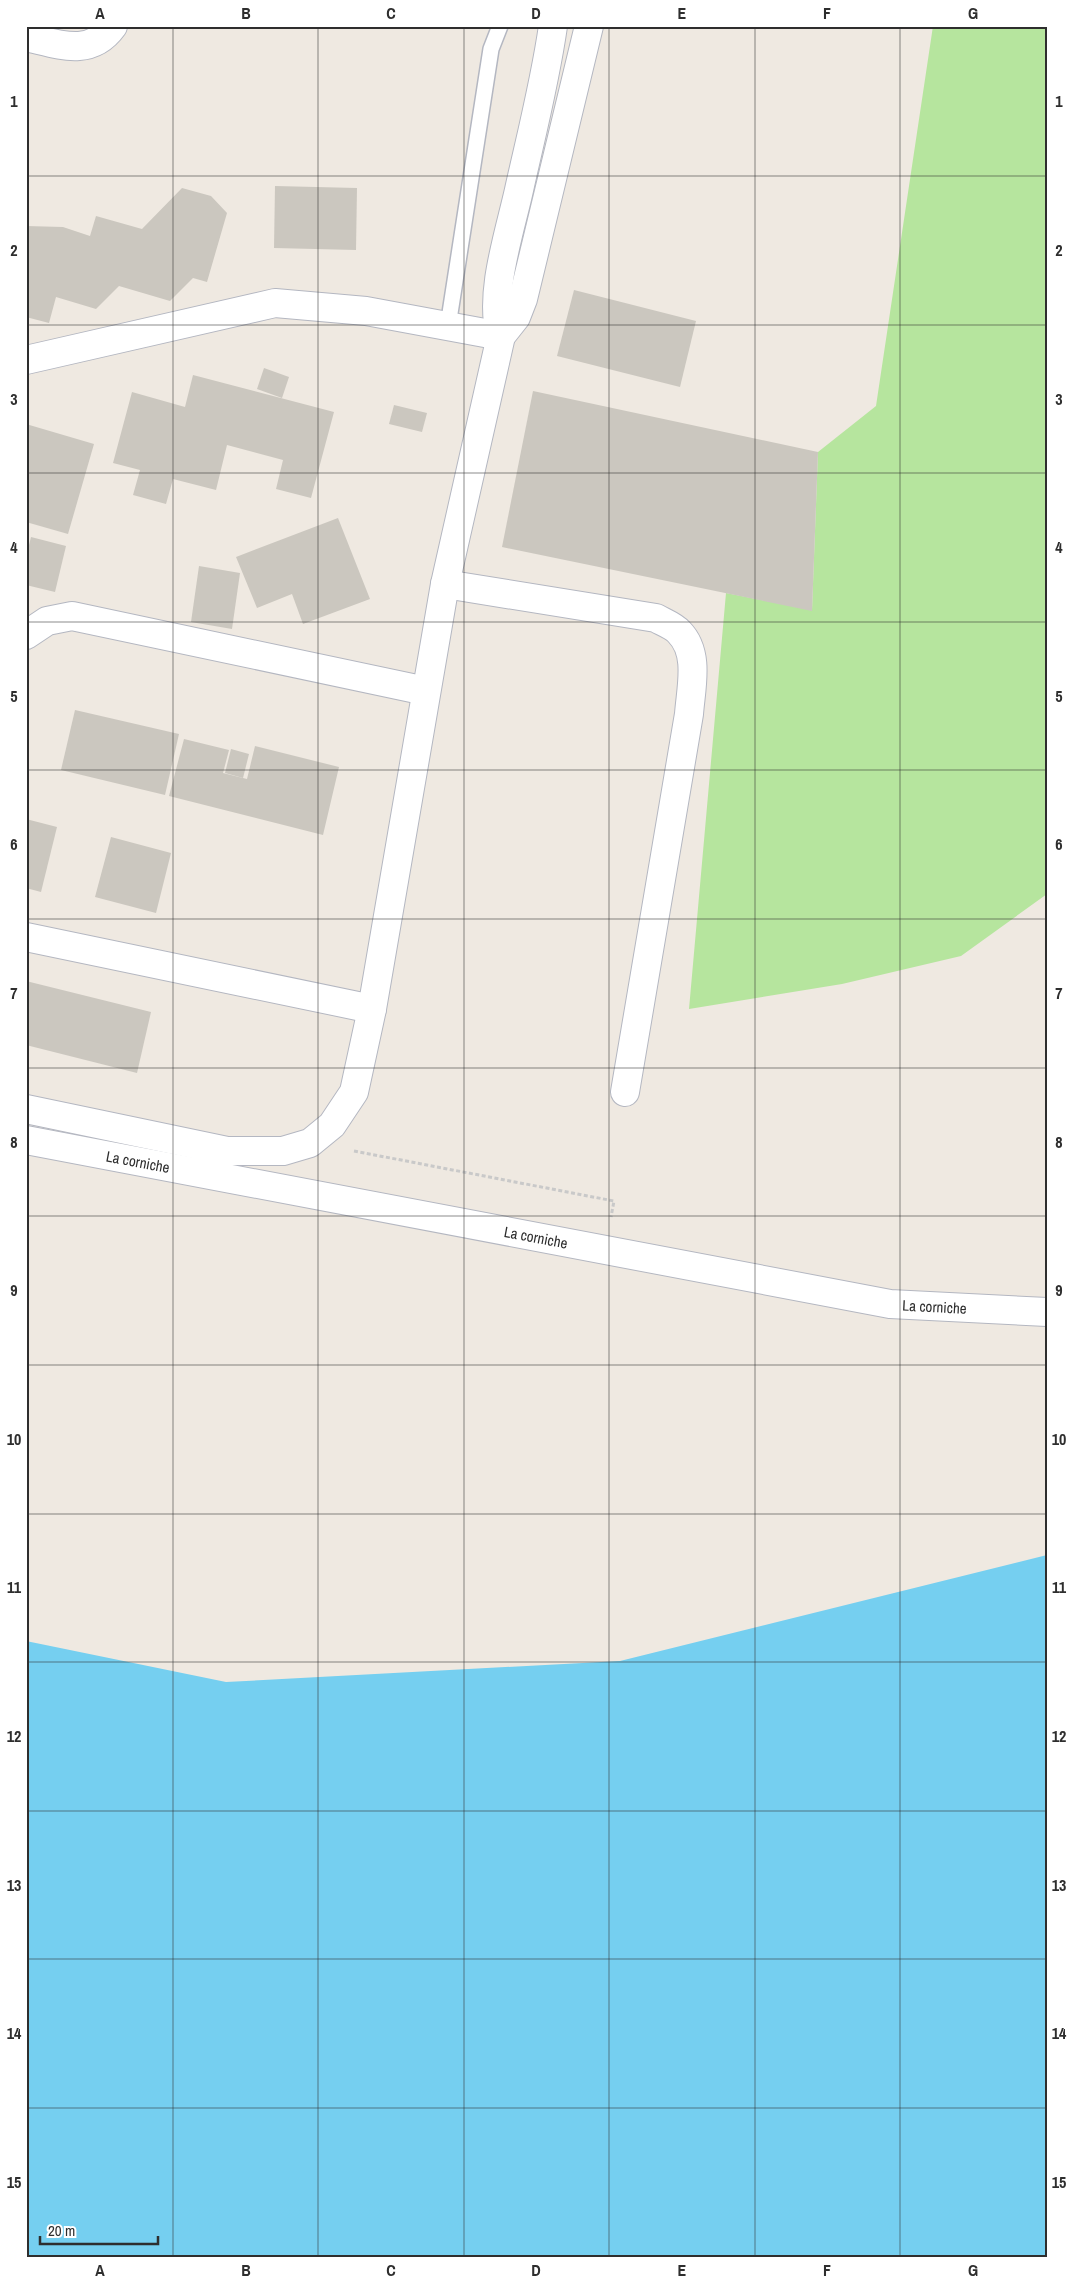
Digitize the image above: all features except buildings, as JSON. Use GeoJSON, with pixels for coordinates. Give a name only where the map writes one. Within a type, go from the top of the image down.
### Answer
{"type":"FeatureCollection","features":[{"type":"Feature","properties":{"kind":"street"},"geometry":{"type":"LineString","coordinates":[[26,38],[68,46],[93,44],[108,34],[113,26]]}},
{"type":"Feature","properties":{"kind":"street"},"geometry":{"type":"LineString","coordinates":[[26,1110],[227,1151],[283,1151],[310,1143],[332,1125],[354,1092],[372,1009],[445,584],[501,336],[496,313],[506,249],[542,89],[553,26]]}},
{"type":"Feature","properties":{"kind":"street"},"geometry":{"type":"LineString","coordinates":[[501,336],[516,317],[523,299],[588,26]]}},
{"type":"Feature","properties":{"kind":"street"},"geometry":{"type":"LineString","coordinates":[[506,249],[533,255]]}},
{"type":"Feature","properties":{"kind":"street"},"geometry":{"type":"LineString","coordinates":[[26,360],[275,303],[366,311],[501,336]]}},
{"type":"Feature","properties":{"kind":"street"},"geometry":{"type":"LineString","coordinates":[[445,584],[656,618],[679,631],[691,651],[692,674],[689,714],[624,1092]]}},
{"type":"Feature","properties":{"kind":"street"},"geometry":{"type":"LineString","coordinates":[[26,635],[47,621],[72,616],[426,691]]}},
{"type":"Feature","properties":{"kind":"street"},"geometry":{"type":"LineString","coordinates":[[26,937],[372,1009]]}},
{"type":"Feature","properties":{"kind":"street","name":"La corniche"},"geometry":{"type":"LineString","coordinates":[[26,1140],[890,1304],[1047,1312]]}},
{"type":"Feature","properties":{"kind":"lane"},"geometry":{"type":"LineString","coordinates":[[448,326],[491,49],[500,26]]}},
{"type":"Feature","properties":{"kind":"path"},"geometry":{"type":"LineString","coordinates":[[310,1143],[614,1200]]}},
{"type":"Feature","properties":{"kind":"green space"},"geometry":{"type":"Polygon","coordinates":[[[933,26],[1047,26],[1047,894],[961,956],[842,984],[689,1009],[726,593],[812,610],[818,452],[876,406],[933,26]]]}},
{"type":"Feature","properties":{"kind":"water"},"geometry":{"type":"Polygon","coordinates":[[[1047,1555],[1047,2258],[26,2258],[26,1641],[226,1682],[620,1661],[1047,1555]]]}}]}
